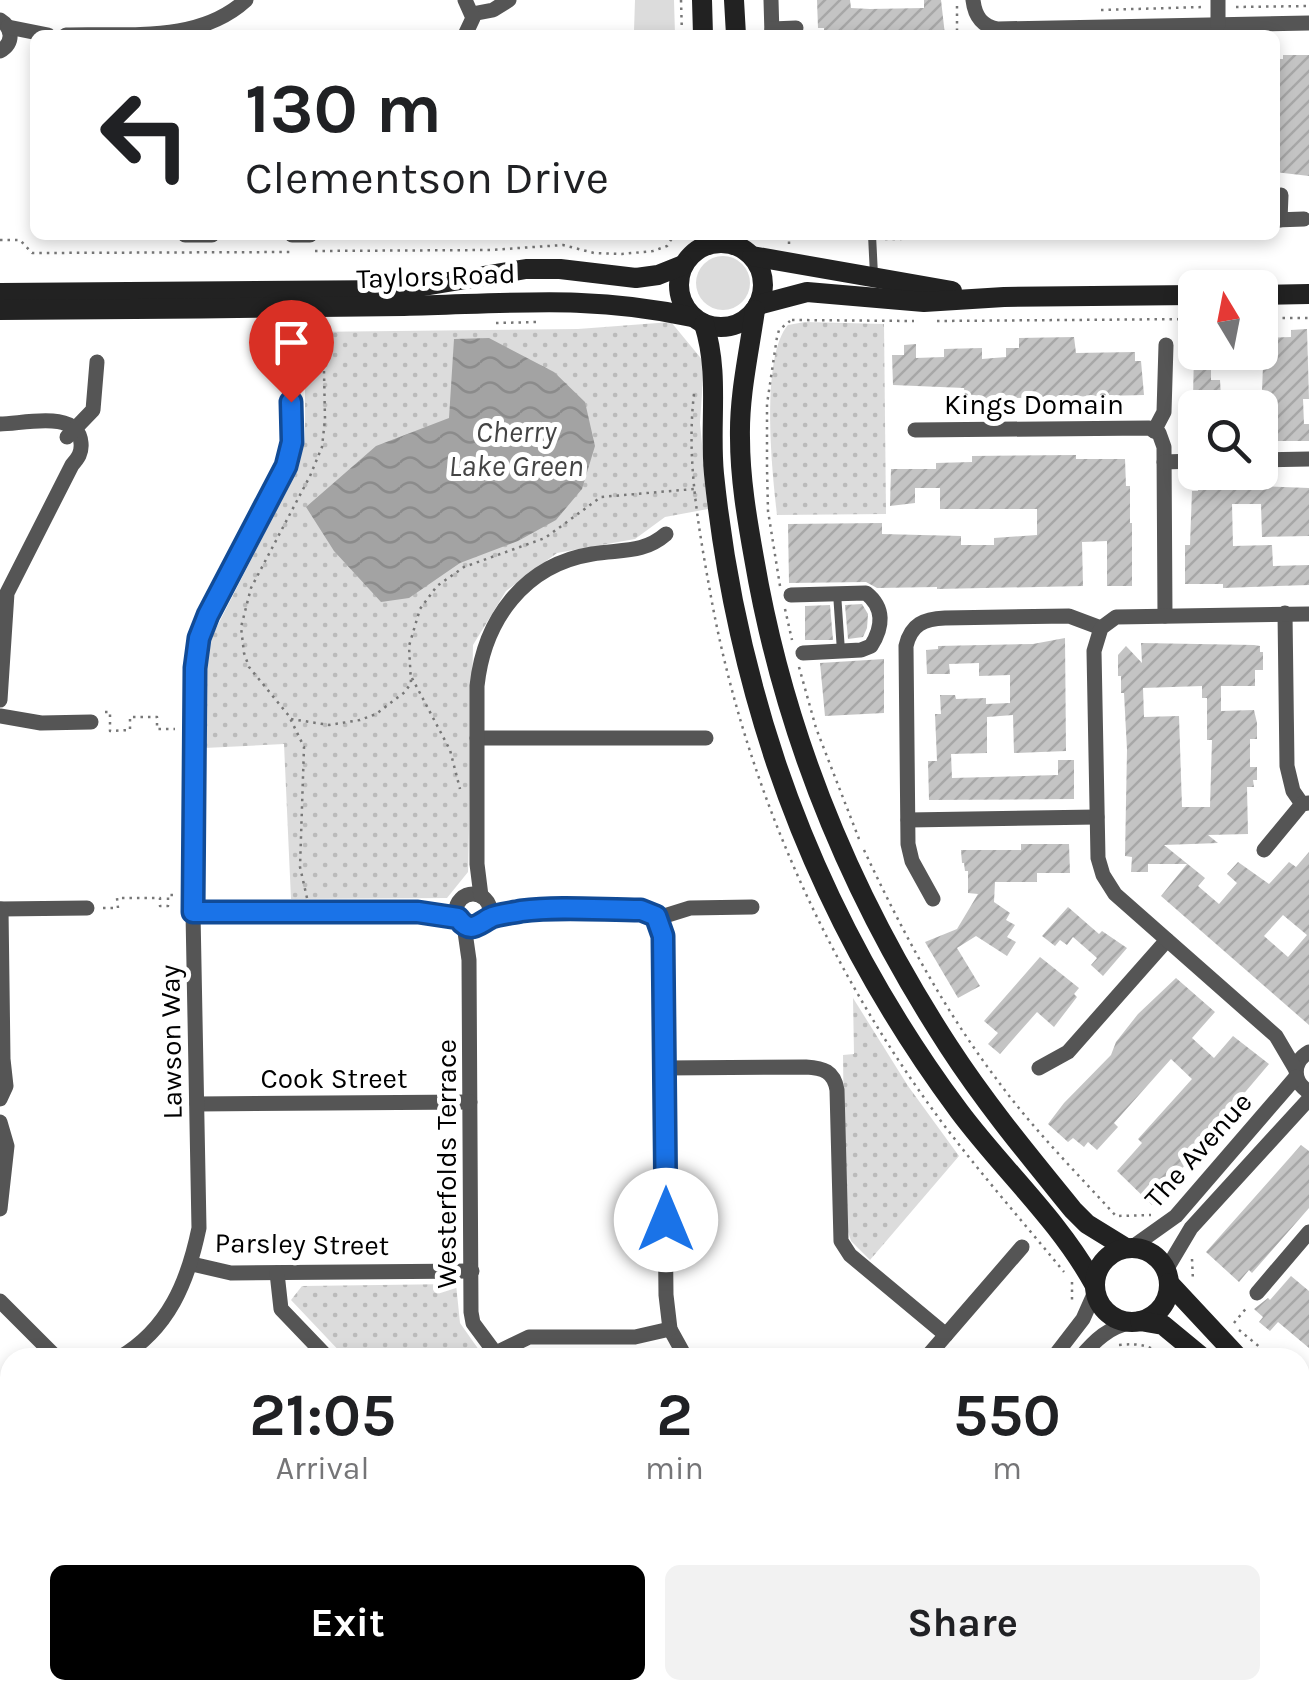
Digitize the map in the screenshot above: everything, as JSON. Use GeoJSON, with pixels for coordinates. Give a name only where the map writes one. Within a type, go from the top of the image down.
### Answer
{"type":"FeatureCollection","features":[{"type":"Feature","properties":{"kind":"main road"},"geometry":{"type":"LineString","coordinates":[[702,0],[703,30]]}},
{"type":"Feature","properties":{"kind":"main road"},"geometry":{"type":"LineString","coordinates":[[734,0],[736,30]]}},
{"type":"Feature","properties":{"kind":"main road"},"geometry":{"type":"LineString","coordinates":[[1004,297],[874,278],[723,242],[689,252],[678,292],[698,320],[714,374],[711,444],[730,588],[756,699],[798,824],[853,941],[935,1078],[986,1147],[1062,1234],[1108,1313],[1163,1325],[1191,1348]]}},
{"type":"Feature","properties":{"kind":"main road"},"geometry":{"type":"LineString","coordinates":[[746,247],[758,264],[764,285],[744,376],[740,437],[750,534],[773,652],[818,794],[862,897],[960,1064],[1073,1210],[1087,1224],[1128,1248],[1152,1254],[1231,1348]]}},
{"type":"Feature","properties":{"kind":"main road","name":"Taylors Road"},"geometry":{"type":"LineString","coordinates":[[0,293],[400,290],[526,269],[636,278],[658,274],[689,252]]}},
{"type":"Feature","properties":{"kind":"main road"},"geometry":{"type":"LineString","coordinates":[[698,320],[718,328],[732,326],[757,308],[807,292],[895,301],[1178,295]]}},
{"type":"Feature","properties":{"kind":"main road"},"geometry":{"type":"LineString","coordinates":[[1278,295],[1309,294]]}},
{"type":"Feature","properties":{"kind":"main road","name":"Taylors Road"},"geometry":{"type":"LineString","coordinates":[[0,310],[290,308],[568,300],[638,306],[698,320]]}},
{"type":"Feature","properties":{"kind":"main road"},"geometry":{"type":"LineString","coordinates":[[1095,1288],[1100,1264],[1116,1251],[1128,1248]]}},
{"type":"Feature","properties":{"kind":"main road"},"geometry":{"type":"LineString","coordinates":[[1136,1321],[1158,1311],[1168,1293],[1167,1276]]}},
{"type":"Feature","properties":{"kind":"street"},"geometry":{"type":"LineString","coordinates":[[191,30],[220,20],[246,0]]}},
{"type":"Feature","properties":{"kind":"street"},"geometry":{"type":"LineString","coordinates":[[468,7],[493,10],[509,0]]}},
{"type":"Feature","properties":{"kind":"street"},"geometry":{"type":"LineString","coordinates":[[771,0],[772,30]]}},
{"type":"Feature","properties":{"kind":"street"},"geometry":{"type":"LineString","coordinates":[[973,0],[984,30],[1309,22]]}},
{"type":"Feature","properties":{"kind":"street"},"geometry":{"type":"LineString","coordinates":[[1218,3],[1218,25]]}},
{"type":"Feature","properties":{"kind":"street"},"geometry":{"type":"LineString","coordinates":[[3,20],[33,30]]}},
{"type":"Feature","properties":{"kind":"street"},"geometry":{"type":"LineString","coordinates":[[2,52],[10,36],[3,20]]}},
{"type":"Feature","properties":{"kind":"street"},"geometry":{"type":"LineString","coordinates":[[784,30],[796,28]]}},
{"type":"Feature","properties":{"kind":"street"},"geometry":{"type":"LineString","coordinates":[[2,52],[30,42]]}},
{"type":"Feature","properties":{"kind":"street"},"geometry":{"type":"LineString","coordinates":[[1280,203],[1281,195]]}},
{"type":"Feature","properties":{"kind":"street"},"geometry":{"type":"LineString","coordinates":[[1280,220],[1304,219]]}},
{"type":"Feature","properties":{"kind":"street","name":"Lawson Way"},"geometry":{"type":"LineString","coordinates":[[132,1348],[166,1317],[179,1298],[192,1264],[199,1228],[193,912],[195,668],[199,638],[208,615],[286,466],[292,442],[290,308]]}},
{"type":"Feature","properties":{"kind":"street","name":"Kings Domain"},"geometry":{"type":"LineString","coordinates":[[1154,430],[1164,412],[1166,345]]}},
{"type":"Feature","properties":{"kind":"street"},"geometry":{"type":"LineString","coordinates":[[71,433],[96,402],[97,362]]}},
{"type":"Feature","properties":{"kind":"street"},"geometry":{"type":"LineString","coordinates":[[0,424],[57,421],[82,448],[7,594],[0,700]]}},
{"type":"Feature","properties":{"kind":"street","name":"Kings Domain"},"geometry":{"type":"LineString","coordinates":[[915,430],[1159,433],[1164,447],[1165,616]]}},
{"type":"Feature","properties":{"kind":"street"},"geometry":{"type":"LineString","coordinates":[[1278,460],[1309,459]]}},
{"type":"Feature","properties":{"kind":"street"},"geometry":{"type":"LineString","coordinates":[[1164,462],[1178,462]]}},
{"type":"Feature","properties":{"kind":"street","name":"Westerfolds Terrace"},"geometry":{"type":"LineString","coordinates":[[493,1348],[473,1323],[469,960],[477,864],[479,664],[495,621],[516,593],[558,564],[596,553],[652,546],[666,534]]}},
{"type":"Feature","properties":{"kind":"street"},"geometry":{"type":"LineString","coordinates":[[785,596],[866,594],[879,608],[881,624],[871,646],[841,651],[797,650]]}},
{"type":"Feature","properties":{"kind":"street"},"geometry":{"type":"LineString","coordinates":[[1264,850],[1305,804],[1292,791],[1287,766],[1285,613]]}},
{"type":"Feature","properties":{"kind":"street"},"geometry":{"type":"LineString","coordinates":[[1309,614],[1116,617],[1101,628],[1094,651],[1098,858],[1103,874],[1116,894],[1276,1036],[1309,1050]]}},
{"type":"Feature","properties":{"kind":"street"},"geometry":{"type":"LineString","coordinates":[[933,899],[912,861],[908,844],[909,634],[928,619],[943,618],[1069,616],[1101,628]]}},
{"type":"Feature","properties":{"kind":"street"},"geometry":{"type":"LineString","coordinates":[[881,624],[909,634]]}},
{"type":"Feature","properties":{"kind":"street"},"geometry":{"type":"LineString","coordinates":[[3,681],[7,700],[1,719],[91,722]]}},
{"type":"Feature","properties":{"kind":"street"},"geometry":{"type":"LineString","coordinates":[[477,738],[706,738]]}},
{"type":"Feature","properties":{"kind":"street"},"geometry":{"type":"LineString","coordinates":[[908,820],[1097,817]]}},
{"type":"Feature","properties":{"kind":"street"},"geometry":{"type":"LineString","coordinates":[[193,912],[641,910],[658,918],[690,908],[752,906]]}},
{"type":"Feature","properties":{"kind":"street"},"geometry":{"type":"LineString","coordinates":[[0,1098],[6,1086],[2,1065],[1,909],[87,908]]}},
{"type":"Feature","properties":{"kind":"street"},"geometry":{"type":"LineString","coordinates":[[658,918],[663,936],[666,1295],[670,1329],[680,1348]]}},
{"type":"Feature","properties":{"kind":"street"},"geometry":{"type":"LineString","coordinates":[[1040,1068],[1068,1052],[1167,940]]}},
{"type":"Feature","properties":{"kind":"street"},"geometry":{"type":"LineString","coordinates":[[1276,1036],[1309,1095]]}},
{"type":"Feature","properties":{"kind":"street","name":"The Avenue"},"geometry":{"type":"LineString","coordinates":[[1128,1248],[1167,1225],[1296,1074],[1301,1057],[1309,1050]]}},
{"type":"Feature","properties":{"kind":"street"},"geometry":{"type":"LineString","coordinates":[[664,1068],[806,1067],[830,1073],[837,1090],[841,1241],[850,1255],[946,1336]]}},
{"type":"Feature","properties":{"kind":"street","name":"The Avenue"},"geometry":{"type":"LineString","coordinates":[[1167,1276],[1182,1239],[1309,1095]]}},
{"type":"Feature","properties":{"kind":"street","name":"Cook Street"},"geometry":{"type":"LineString","coordinates":[[198,1104],[470,1102]]}},
{"type":"Feature","properties":{"kind":"street"},"geometry":{"type":"LineString","coordinates":[[0,1122],[6,1135],[0,1209]]}},
{"type":"Feature","properties":{"kind":"street"},"geometry":{"type":"LineString","coordinates":[[1258,1294],[1309,1232]]}},
{"type":"Feature","properties":{"kind":"street"},"geometry":{"type":"LineString","coordinates":[[935,1348],[1022,1247]]}},
{"type":"Feature","properties":{"kind":"street"},"geometry":{"type":"LineString","coordinates":[[1296,1247],[1309,1259]]}},
{"type":"Feature","properties":{"kind":"street","name":"Parsley Street"},"geometry":{"type":"LineString","coordinates":[[192,1264],[231,1273],[472,1271]]}},
{"type":"Feature","properties":{"kind":"street"},"geometry":{"type":"LineString","coordinates":[[277,1273],[281,1309],[318,1348]]}},
{"type":"Feature","properties":{"kind":"street"},"geometry":{"type":"LineString","coordinates":[[1061,1348],[1083,1319],[1095,1288]]}},
{"type":"Feature","properties":{"kind":"street"},"geometry":{"type":"LineString","coordinates":[[0,1301],[48,1348]]}},
{"type":"Feature","properties":{"kind":"street"},"geometry":{"type":"LineString","coordinates":[[1090,1348],[1118,1325],[1136,1321]]}},
{"type":"Feature","properties":{"kind":"street"},"geometry":{"type":"LineString","coordinates":[[511,1348],[529,1338],[635,1337],[670,1329]]}},
{"type":"Feature","properties":{"kind":"lane"},"geometry":{"type":"LineString","coordinates":[[872,240],[874,278]]}},
{"type":"Feature","properties":{"kind":"lane"},"geometry":{"type":"LineString","coordinates":[[838,593],[841,651]]}},
{"type":"Feature","properties":{"kind":"path"},"geometry":{"type":"LineString","coordinates":[[681,0],[682,30]]}},
{"type":"Feature","properties":{"kind":"path"},"geometry":{"type":"LineString","coordinates":[[957,0],[957,30]]}},
{"type":"Feature","properties":{"kind":"path"},"geometry":{"type":"LineString","coordinates":[[1200,0],[1200,8]]}},
{"type":"Feature","properties":{"kind":"path"},"geometry":{"type":"LineString","coordinates":[[1090,10],[1200,8],[1218,3],[1309,6]]}},
{"type":"Feature","properties":{"kind":"path"},"geometry":{"type":"LineString","coordinates":[[0,240],[20,240],[32,253],[490,250],[563,244],[594,253],[622,254],[660,249],[669,240]]}},
{"type":"Feature","properties":{"kind":"path"},"geometry":{"type":"LineString","coordinates":[[1278,318],[1309,318]]}},
{"type":"Feature","properties":{"kind":"path"},"geometry":{"type":"LineString","coordinates":[[790,321],[776,338],[766,413],[768,512],[816,728],[861,845],[918,958],[992,1074],[1024,1115],[1116,1216],[1151,1215],[1167,1225]]}},
{"type":"Feature","properties":{"kind":"path"},"geometry":{"type":"LineString","coordinates":[[492,322],[544,322]]}},
{"type":"Feature","properties":{"kind":"path"},"geometry":{"type":"LineString","coordinates":[[307,912],[306,886],[300,867],[301,792],[306,755],[302,738],[290,719],[249,667],[241,627],[251,588],[322,447],[323,324]]}},
{"type":"Feature","properties":{"kind":"path"},"geometry":{"type":"LineString","coordinates":[[694,394],[691,456],[695,489],[715,620],[738,708]]}},
{"type":"Feature","properties":{"kind":"path"},"geometry":{"type":"LineString","coordinates":[[290,719],[329,725],[360,720],[376,714],[405,692],[411,682],[409,646],[420,609],[428,594],[450,575],[545,538],[601,498],[695,489]]}},
{"type":"Feature","properties":{"kind":"path"},"geometry":{"type":"LineString","coordinates":[[91,722],[91,712],[110,712],[110,731],[130,730],[130,717],[157,717],[157,729],[175,729]]}},
{"type":"Feature","properties":{"kind":"path"},"geometry":{"type":"LineString","coordinates":[[87,908],[118,908],[118,898],[160,898],[160,906],[168,906],[168,895],[176,895]]}},
{"type":"Feature","properties":{"kind":"path"},"geometry":{"type":"LineString","coordinates":[[1026,1225],[1072,1281],[1072,1312]]}},
{"type":"Feature","properties":{"kind":"path"},"geometry":{"type":"LineString","coordinates":[[1182,1239],[1192,1253],[1194,1287]]}},
{"type":"Feature","properties":{"kind":"path"},"geometry":{"type":"LineString","coordinates":[[1258,1294],[1233,1324],[1261,1348]]}},
{"type":"Feature","properties":{"kind":"shaded area"},"geometry":{"type":"Polygon","coordinates":[[[635,0],[674,0],[675,30],[634,30],[635,0]]]}},
{"type":"Feature","properties":{"kind":"shaded area"},"geometry":{"type":"Polygon","coordinates":[[[723,256],[742,264],[750,283],[742,302],[723,310],[704,302],[696,283],[704,264],[723,256]]]}},
{"type":"Feature","properties":{"kind":"shaded area"},"geometry":{"type":"Polygon","coordinates":[[[671,322],[704,362],[700,423],[708,509],[665,517],[635,539],[557,553],[506,591],[473,645],[468,872],[447,898],[291,899],[284,744],[204,748],[207,646],[296,472],[305,441],[305,332],[578,329],[671,322]]]}},
{"type":"Feature","properties":{"kind":"shaded area"},"geometry":{"type":"Polygon","coordinates":[[[884,324],[886,514],[777,515],[770,416],[774,362],[788,325],[884,324]]]}},
{"type":"Feature","properties":{"kind":"shaded area"},"geometry":{"type":"Polygon","coordinates":[[[853,998],[908,1086],[959,1156],[870,1260],[851,1241],[845,1222],[843,1055],[854,1054],[853,998]]]}},
{"type":"Feature","properties":{"kind":"shaded area"},"geometry":{"type":"Polygon","coordinates":[[[456,1284],[460,1323],[478,1348],[336,1348],[291,1300],[302,1286],[456,1284]]]}},
{"type":"Feature","properties":{"kind":"water","name":"Cherry Lake Green"},"geometry":{"type":"Polygon","coordinates":[[[489,338],[554,372],[585,402],[595,446],[582,489],[556,520],[518,541],[460,563],[409,598],[381,602],[334,551],[306,507],[376,446],[449,418],[454,339],[489,338]]]}},
{"type":"Feature","properties":{"kind":"building"},"geometry":{"type":"Polygon","coordinates":[[[817,0],[850,0],[851,8],[870,9],[924,8],[924,0],[941,0],[944,30],[824,30],[818,28],[817,0]]]}},
{"type":"Feature","properties":{"kind":"building"},"geometry":{"type":"Polygon","coordinates":[[[1283,55],[1309,55],[1309,176],[1280,173],[1283,55]]]}},
{"type":"Feature","properties":{"kind":"building"},"geometry":{"type":"Polygon","coordinates":[[[1307,329],[1309,399],[1303,399],[1309,441],[1278,441],[1278,390],[1262,390],[1263,370],[1278,370],[1278,337],[1291,337],[1291,330],[1307,329]]]}},
{"type":"Feature","properties":{"kind":"building"},"geometry":{"type":"Polygon","coordinates":[[[1074,337],[1076,353],[1135,352],[1135,361],[1141,361],[1144,395],[969,399],[964,388],[893,385],[892,355],[904,355],[904,345],[916,344],[916,358],[944,357],[944,349],[982,348],[982,359],[1006,357],[1006,348],[1019,348],[1019,338],[1074,337]]]}},
{"type":"Feature","properties":{"kind":"building"},"geometry":{"type":"Polygon","coordinates":[[[1194,370],[1211,370],[1211,380],[1220,380],[1221,390],[1193,390],[1194,370]]]}},
{"type":"Feature","properties":{"kind":"building"},"geometry":{"type":"Polygon","coordinates":[[[1076,455],[1076,459],[1125,459],[1126,486],[1130,486],[1132,586],[1107,586],[1107,541],[1082,542],[1083,586],[937,589],[877,588],[866,582],[789,583],[788,524],[882,523],[882,534],[961,536],[961,545],[994,545],[994,538],[1037,535],[1037,509],[940,509],[940,488],[915,488],[915,503],[890,506],[891,469],[936,469],[936,463],[972,462],[972,456],[1076,455]]]}},
{"type":"Feature","properties":{"kind":"building"},"geometry":{"type":"Polygon","coordinates":[[[1309,488],[1309,536],[1262,537],[1261,504],[1232,504],[1233,546],[1272,545],[1273,566],[1309,565],[1309,585],[1223,588],[1223,584],[1185,584],[1192,491],[1309,488]]]}},
{"type":"Feature","properties":{"kind":"building"},"geometry":{"type":"Polygon","coordinates":[[[862,604],[868,614],[867,628],[863,637],[848,639],[845,605],[862,604]]]}},
{"type":"Feature","properties":{"kind":"building"},"geometry":{"type":"Polygon","coordinates":[[[830,605],[833,640],[805,640],[805,606],[830,605]]]}},
{"type":"Feature","properties":{"kind":"building"},"geometry":{"type":"Polygon","coordinates":[[[1065,638],[1066,751],[1014,753],[1013,715],[987,717],[987,753],[951,754],[952,778],[1058,775],[1058,760],[1074,760],[1074,799],[929,800],[928,761],[937,761],[935,714],[941,714],[940,695],[986,698],[986,704],[1010,703],[1010,675],[979,676],[979,663],[949,664],[950,674],[927,674],[926,650],[938,646],[1033,644],[1065,638]]]}},
{"type":"Feature","properties":{"kind":"building"},"geometry":{"type":"Polygon","coordinates":[[[1141,643],[1254,645],[1263,652],[1263,670],[1255,670],[1255,686],[1221,686],[1221,711],[1254,710],[1257,723],[1257,739],[1250,739],[1250,767],[1257,767],[1257,780],[1253,780],[1254,787],[1247,787],[1248,834],[1208,835],[1218,843],[1164,845],[1205,878],[1198,886],[1219,904],[1237,883],[1227,874],[1238,862],[1269,884],[1289,862],[1296,867],[1309,852],[1309,1025],[1161,896],[1187,864],[1148,864],[1148,872],[1131,872],[1132,857],[1125,856],[1127,750],[1118,655],[1126,646],[1142,663],[1141,643]],[[1202,686],[1143,688],[1144,717],[1179,716],[1182,807],[1210,807],[1212,740],[1207,740],[1207,698],[1202,698],[1202,686]],[[1283,915],[1264,936],[1288,957],[1307,935],[1283,915]]]}},
{"type":"Feature","properties":{"kind":"building"},"geometry":{"type":"Polygon","coordinates":[[[884,659],[884,713],[825,716],[820,663],[884,659]]]}},
{"type":"Feature","properties":{"kind":"building"},"geometry":{"type":"Polygon","coordinates":[[[1021,844],[1069,844],[1070,873],[1037,873],[1037,882],[995,882],[994,902],[1010,913],[1006,920],[1015,925],[1007,937],[1016,942],[1007,956],[976,936],[957,948],[980,986],[958,998],[925,942],[957,929],[978,894],[968,893],[968,871],[962,863],[961,850],[1021,850],[1021,844]]]}},
{"type":"Feature","properties":{"kind":"building"},"geometry":{"type":"Polygon","coordinates":[[[1068,907],[1099,934],[1102,931],[1127,948],[1103,976],[1091,965],[1097,958],[1073,937],[1067,945],[1060,940],[1055,946],[1042,936],[1068,907]]]}},
{"type":"Feature","properties":{"kind":"building"},"geometry":{"type":"Polygon","coordinates":[[[1040,957],[1079,988],[1074,994],[1077,997],[1054,1027],[1037,1012],[1000,1054],[988,1044],[998,1033],[984,1021],[1040,957]]]}},
{"type":"Feature","properties":{"kind":"building"},"geometry":{"type":"Polygon","coordinates":[[[1176,978],[1215,1012],[1192,1038],[1214,1058],[1233,1036],[1269,1064],[1226,1119],[1191,1153],[1189,1161],[1152,1205],[1117,1171],[1142,1143],[1138,1139],[1192,1079],[1171,1059],[1114,1123],[1118,1127],[1097,1150],[1088,1142],[1084,1147],[1073,1138],[1068,1142],[1048,1124],[1111,1055],[1138,1014],[1176,978]]]}},
{"type":"Feature","properties":{"kind":"building"},"geometry":{"type":"Polygon","coordinates":[[[1301,1145],[1309,1151],[1309,1208],[1252,1273],[1249,1270],[1239,1282],[1206,1252],[1301,1145]]]}},
{"type":"Feature","properties":{"kind":"building"},"geometry":{"type":"Polygon","coordinates":[[[1291,1276],[1309,1291],[1309,1348],[1278,1322],[1270,1331],[1259,1322],[1263,1317],[1254,1309],[1270,1300],[1291,1276]]]}},
{"type":"Feature","properties":{"kind":"route"},"geometry":{"type":"LineString","coordinates":[[291,402],[292,442],[286,466],[199,638],[195,668],[193,912],[418,912],[458,918],[473,928],[482,926],[489,918],[523,911],[650,912],[662,925],[663,936],[666,1220]]}}]}
